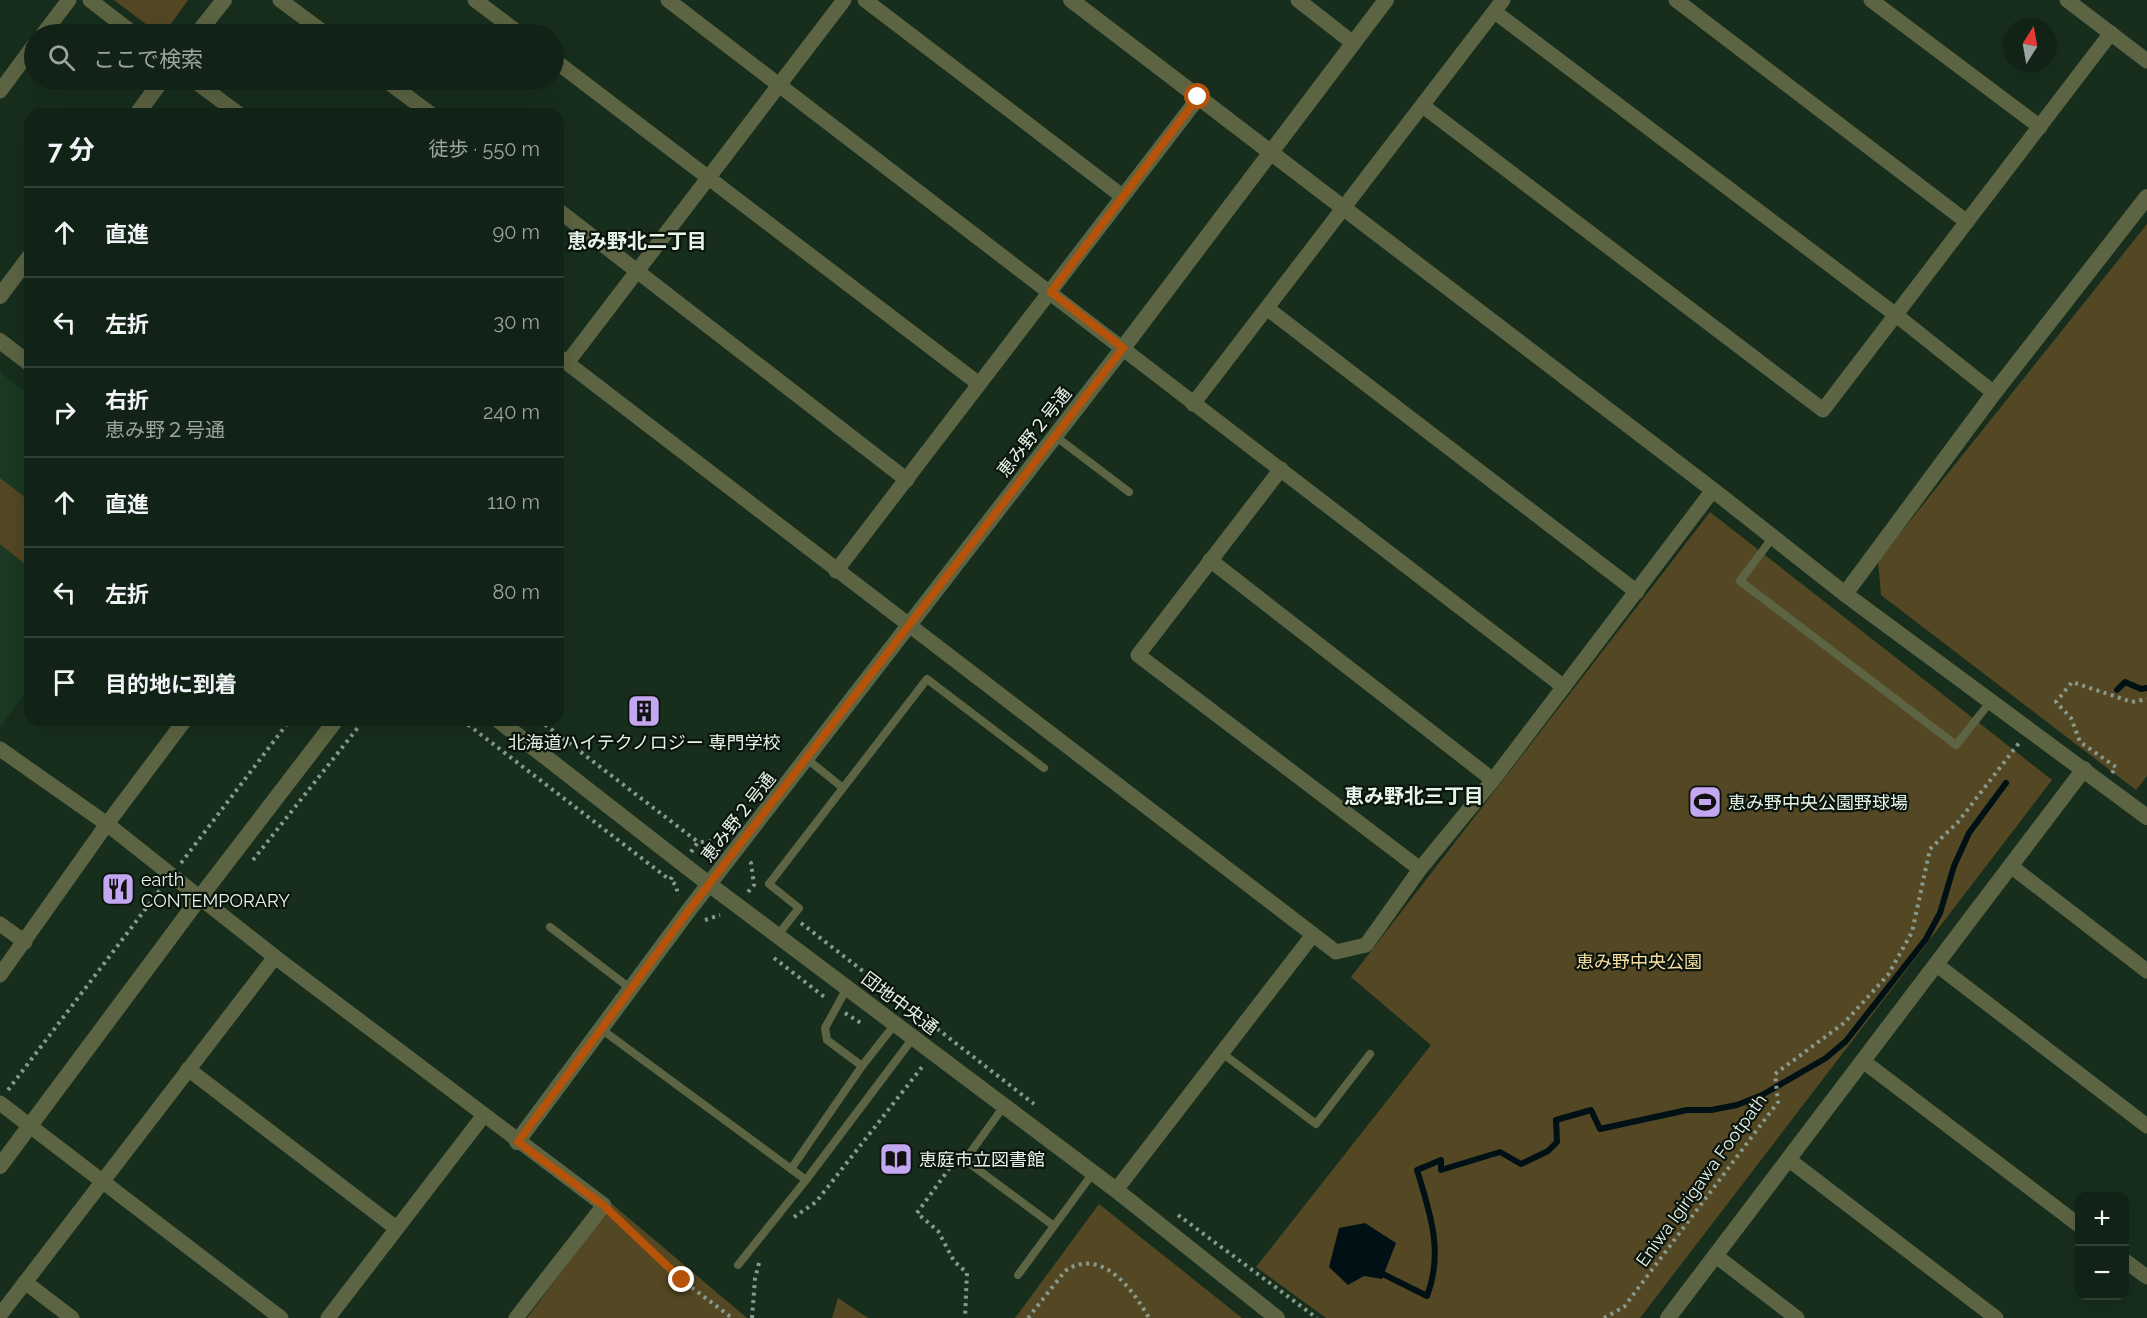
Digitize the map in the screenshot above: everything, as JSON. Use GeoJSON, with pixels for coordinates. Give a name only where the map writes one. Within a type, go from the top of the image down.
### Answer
{"type":"FeatureCollection","features":[{"type":"Feature","properties":{"kind":"street"},"geometry":{"type":"LineString","coordinates":[[51,24],[69,0]]}},
{"type":"Feature","properties":{"kind":"street"},"geometry":{"type":"LineString","coordinates":[[90,0],[121,24]]}},
{"type":"Feature","properties":{"kind":"street"},"geometry":{"type":"LineString","coordinates":[[205,24],[224,0]]}},
{"type":"Feature","properties":{"kind":"street"},"geometry":{"type":"LineString","coordinates":[[280,0],[312,24]]}},
{"type":"Feature","properties":{"kind":"street"},"geometry":{"type":"LineString","coordinates":[[475,0],[507,24]]}},
{"type":"Feature","properties":{"kind":"street"},"geometry":{"type":"LineString","coordinates":[[668,0],[1564,687]]}},
{"type":"Feature","properties":{"kind":"street"},"geometry":{"type":"LineString","coordinates":[[564,357],[637,270],[844,0]]}},
{"type":"Feature","properties":{"kind":"street"},"geometry":{"type":"LineString","coordinates":[[865,0],[1122,196]]}},
{"type":"Feature","properties":{"kind":"street"},"geometry":{"type":"LineString","coordinates":[[1071,0],[1713,490],[1845,594],[2147,817]]}},
{"type":"Feature","properties":{"kind":"street"},"geometry":{"type":"LineString","coordinates":[[1298,0],[1353,43]]}},
{"type":"Feature","properties":{"kind":"street","name":"恵み野２号通"},"geometry":{"type":"LineString","coordinates":[[518,1142],[630,989],[1123,348],[1386,0]]}},
{"type":"Feature","properties":{"kind":"street"},"geometry":{"type":"LineString","coordinates":[[1676,0],[1966,222]]}},
{"type":"Feature","properties":{"kind":"street"},"geometry":{"type":"LineString","coordinates":[[1871,0],[2040,128]]}},
{"type":"Feature","properties":{"kind":"street"},"geometry":{"type":"LineString","coordinates":[[2067,0],[2147,61]]}},
{"type":"Feature","properties":{"kind":"street"},"geometry":{"type":"LineString","coordinates":[[1193,404],[1499,6],[1994,393]]}},
{"type":"Feature","properties":{"kind":"street"},"geometry":{"type":"LineString","coordinates":[[1423,106],[1823,410],[2111,33]]}},
{"type":"Feature","properties":{"kind":"street"},"geometry":{"type":"LineString","coordinates":[[2,83],[24,57]]}},
{"type":"Feature","properties":{"kind":"street"},"geometry":{"type":"LineString","coordinates":[[564,68],[979,384]]}},
{"type":"Feature","properties":{"kind":"street"},"geometry":{"type":"LineString","coordinates":[[141,108],[154,90]]}},
{"type":"Feature","properties":{"kind":"street"},"geometry":{"type":"LineString","coordinates":[[207,90],[231,108]]}},
{"type":"Feature","properties":{"kind":"street"},"geometry":{"type":"LineString","coordinates":[[399,90],[423,108]]}},
{"type":"Feature","properties":{"kind":"street"},"geometry":{"type":"LineString","coordinates":[[836,571],[1198,97]]}},
{"type":"Feature","properties":{"kind":"street"},"geometry":{"type":"LineString","coordinates":[[1845,594],[1994,393],[2147,197]]}},
{"type":"Feature","properties":{"kind":"street"},"geometry":{"type":"LineString","coordinates":[[564,215],[907,480]]}},
{"type":"Feature","properties":{"kind":"street"},"geometry":{"type":"LineString","coordinates":[[0,296],[24,264]]}},
{"type":"Feature","properties":{"kind":"street"},"geometry":{"type":"LineString","coordinates":[[1268,309],[1637,591]]}},
{"type":"Feature","properties":{"kind":"street"},"geometry":{"type":"LineString","coordinates":[[0,341],[24,359]]}},
{"type":"Feature","properties":{"kind":"street"},"geometry":{"type":"LineString","coordinates":[[564,361],[1312,936],[1336,952],[1366,945],[1420,869],[1494,780],[1713,490]]}},
{"type":"Feature","properties":{"kind":"street"},"geometry":{"type":"LineString","coordinates":[[1281,469],[1138,656],[1420,869]]}},
{"type":"Feature","properties":{"kind":"street"},"geometry":{"type":"LineString","coordinates":[[1210,560],[1494,780]]}},
{"type":"Feature","properties":{"kind":"street"},"geometry":{"type":"LineString","coordinates":[[0,975],[107,824],[180,726]]}},
{"type":"Feature","properties":{"kind":"street"},"geometry":{"type":"LineString","coordinates":[[0,1166],[201,896],[331,726]]}},
{"type":"Feature","properties":{"kind":"street","name":"団地中央通"},"geometry":{"type":"LineString","coordinates":[[506,726],[777,936],[1116,1190],[1277,1318]]}},
{"type":"Feature","properties":{"kind":"street"},"geometry":{"type":"LineString","coordinates":[[0,749],[107,824],[201,896],[275,957],[603,1205],[516,1318]]}},
{"type":"Feature","properties":{"kind":"street"},"geometry":{"type":"LineString","coordinates":[[1668,1318],[2012,867],[2084,769]]}},
{"type":"Feature","properties":{"kind":"street"},"geometry":{"type":"LineString","coordinates":[[2012,867],[2147,971]]}},
{"type":"Feature","properties":{"kind":"street"},"geometry":{"type":"LineString","coordinates":[[0,924],[25,942]]}},
{"type":"Feature","properties":{"kind":"street"},"geometry":{"type":"LineString","coordinates":[[1116,1190],[1312,936]]}},
{"type":"Feature","properties":{"kind":"street"},"geometry":{"type":"LineString","coordinates":[[0,1315],[101,1180],[275,957]]}},
{"type":"Feature","properties":{"kind":"street"},"geometry":{"type":"LineString","coordinates":[[1937,965],[2147,1126]]}},
{"type":"Feature","properties":{"kind":"street"},"geometry":{"type":"LineString","coordinates":[[1863,1061],[2075,1223]]}},
{"type":"Feature","properties":{"kind":"street"},"geometry":{"type":"LineString","coordinates":[[188,1069],[396,1228]]}},
{"type":"Feature","properties":{"kind":"street"},"geometry":{"type":"LineString","coordinates":[[4,1097],[30,1126],[281,1318]]}},
{"type":"Feature","properties":{"kind":"street"},"geometry":{"type":"LineString","coordinates":[[328,1318],[484,1115]]}},
{"type":"Feature","properties":{"kind":"street"},"geometry":{"type":"LineString","coordinates":[[1788,1159],[1996,1318]]}},
{"type":"Feature","properties":{"kind":"street"},"geometry":{"type":"LineString","coordinates":[[1716,1256],[1797,1318]]}},
{"type":"Feature","properties":{"kind":"street"},"geometry":{"type":"LineString","coordinates":[[2129,1264],[2147,1277]]}},
{"type":"Feature","properties":{"kind":"street"},"geometry":{"type":"LineString","coordinates":[[25,1282],[72,1318]]}},
{"type":"Feature","properties":{"kind":"lane"},"geometry":{"type":"LineString","coordinates":[[1055,436],[1129,492]]}},
{"type":"Feature","properties":{"kind":"lane"},"geometry":{"type":"LineString","coordinates":[[1773,537],[1740,581],[1956,745],[1991,701]]}},
{"type":"Feature","properties":{"kind":"lane"},"geometry":{"type":"LineString","coordinates":[[777,936],[799,908],[769,884],[927,679],[1044,768]]}},
{"type":"Feature","properties":{"kind":"lane"},"geometry":{"type":"LineString","coordinates":[[807,759],[843,788]]}},
{"type":"Feature","properties":{"kind":"lane"},"geometry":{"type":"LineString","coordinates":[[550,927],[630,989]]}},
{"type":"Feature","properties":{"kind":"lane"},"geometry":{"type":"LineString","coordinates":[[847,988],[825,1028],[828,1040],[862,1066]]}},
{"type":"Feature","properties":{"kind":"lane"},"geometry":{"type":"LineString","coordinates":[[791,1169],[862,1066],[895,1024]]}},
{"type":"Feature","properties":{"kind":"lane"},"geometry":{"type":"LineString","coordinates":[[601,1029],[806,1180]]}},
{"type":"Feature","properties":{"kind":"lane"},"geometry":{"type":"LineString","coordinates":[[738,1265],[914,1038]]}},
{"type":"Feature","properties":{"kind":"lane"},"geometry":{"type":"LineString","coordinates":[[1222,1053],[1316,1124],[1370,1054]]}},
{"type":"Feature","properties":{"kind":"lane"},"geometry":{"type":"LineString","coordinates":[[1004,1106],[964,1160],[1054,1226]]}},
{"type":"Feature","properties":{"kind":"lane"},"geometry":{"type":"LineString","coordinates":[[1018,1275],[1093,1173]]}},
{"type":"Feature","properties":{"kind":"path"},"geometry":{"type":"LineString","coordinates":[[2104,784],[2116,767],[2080,742],[2072,718],[2056,702],[2072,682],[2132,702],[2147,699]]}},
{"type":"Feature","properties":{"kind":"path"},"geometry":{"type":"LineString","coordinates":[[4,1097],[285,726]]}},
{"type":"Feature","properties":{"kind":"path"},"geometry":{"type":"LineString","coordinates":[[470,726],[670,880]]}},
{"type":"Feature","properties":{"kind":"path"},"geometry":{"type":"LineString","coordinates":[[547,726],[698,842]]}},
{"type":"Feature","properties":{"kind":"path","name":"Eniwa Igirigawa Footpath"},"geometry":{"type":"LineString","coordinates":[[1604,1318],[1624,1307],[1778,1102],[1779,1090],[1774,1074],[1844,1023],[1888,975],[1912,932],[1930,849],[1958,822],[2021,740],[2030,747]]}},
{"type":"Feature","properties":{"kind":"path"},"geometry":{"type":"LineString","coordinates":[[754,885],[761,891]]}},
{"type":"Feature","properties":{"kind":"path"},"geometry":{"type":"LineString","coordinates":[[793,916],[1043,1111]]}},
{"type":"Feature","properties":{"kind":"path"},"geometry":{"type":"LineString","coordinates":[[787,1221],[816,1203],[921,1066],[930,1073]]}},
{"type":"Feature","properties":{"kind":"path"},"geometry":{"type":"LineString","coordinates":[[956,1160],[917,1213],[938,1231],[954,1261],[966,1273],[965,1318]]}},
{"type":"Feature","properties":{"kind":"path"},"geometry":{"type":"LineString","coordinates":[[603,1205],[682,1280],[732,1318]]}},
{"type":"Feature","properties":{"kind":"path"},"geometry":{"type":"LineString","coordinates":[[1172,1210],[1317,1318]]}},
{"type":"Feature","properties":{"kind":"path"},"geometry":{"type":"LineString","coordinates":[[752,1318],[755,1279],[760,1258],[766,1248]]}},
{"type":"Feature","properties":{"kind":"path"},"geometry":{"type":"LineString","coordinates":[[1028,1318],[1065,1271],[1073,1266],[1091,1265],[1105,1268],[1116,1274],[1130,1288],[1149,1318]]}},
{"type":"Feature","properties":{"kind":"shaded area"},"geometry":{"type":"Polygon","coordinates":[[[0,372],[24,391],[24,694],[0,727],[0,372]]]}},
{"type":"Feature","properties":{"kind":"shaded area"},"geometry":{"type":"Polygon","coordinates":[[[1365,1223],[1396,1243],[1382,1279],[1364,1276],[1348,1285],[1329,1267],[1339,1228],[1365,1223]]]}},
{"type":"Feature","properties":{"kind":"green space"},"geometry":{"type":"Polygon","coordinates":[[[114,0],[188,0],[171,24],[146,24],[114,0]]]}},
{"type":"Feature","properties":{"kind":"green space"},"geometry":{"type":"Polygon","coordinates":[[[2147,224],[2147,776],[2136,790],[1881,595],[1878,561],[2147,224]]]}},
{"type":"Feature","properties":{"kind":"green space"},"geometry":{"type":"Polygon","coordinates":[[[0,478],[24,496],[24,563],[0,544],[0,478]]]}},
{"type":"Feature","properties":{"kind":"green space","name":"恵み野中央公園"},"geometry":{"type":"Polygon","coordinates":[[[1710,512],[2052,780],[1640,1318],[1326,1318],[1256,1267],[1431,1045],[1351,977],[1710,512]]]}},
{"type":"Feature","properties":{"kind":"green space"},"geometry":{"type":"Polygon","coordinates":[[[612,1204],[747,1318],[527,1318],[612,1204]]]}},
{"type":"Feature","properties":{"kind":"green space"},"geometry":{"type":"Polygon","coordinates":[[[1099,1204],[1242,1318],[1015,1318],[1099,1204]]]}},
{"type":"Feature","properties":{"kind":"green space"},"geometry":{"type":"Polygon","coordinates":[[[838,1298],[868,1318],[832,1318],[838,1298]]]}},
{"type":"Feature","properties":{"kind":"waterway"},"geometry":{"type":"LineString","coordinates":[[2117,690],[2125,682],[2141,689],[2147,688]]}},
{"type":"Feature","properties":{"kind":"waterway"},"geometry":{"type":"LineString","coordinates":[[1377,1271],[1427,1296],[1432,1280],[1435,1248],[1430,1217],[1417,1170],[1441,1160],[1441,1170],[1500,1152],[1521,1164],[1548,1151],[1557,1142],[1556,1120],[1591,1110],[1600,1129],[1687,1110],[1711,1110],[1737,1105],[1762,1095],[1826,1058],[1846,1041],[1926,939],[1940,913],[1954,866],[1969,833],[2006,783]]}},
{"type":"Feature","properties":{"kind":"place","name":"北海道ハイテクノロジー 専門学校"},"geometry":{"type":"Point","coordinates":[644,711]}},
{"type":"Feature","properties":{"kind":"place","name":"恵み野中央公園野球場"},"geometry":{"type":"Point","coordinates":[1705,802]}},
{"type":"Feature","properties":{"kind":"place","name":"earth CONTEMPORARY"},"geometry":{"type":"Point","coordinates":[118,889]}},
{"type":"Feature","properties":{"kind":"place","name":"恵庭市立図書館"},"geometry":{"type":"Point","coordinates":[896,1159]}},
{"type":"Feature","properties":{"kind":"district","name":"恵み野北二丁目"},"geometry":{"type":"Point","coordinates":[637,241]}},
{"type":"Feature","properties":{"kind":"district","name":"恵み野北三丁目"},"geometry":{"type":"Point","coordinates":[1414,796]}},
{"type":"Feature","properties":{"kind":"route"},"geometry":{"type":"LineString","coordinates":[[682,1280],[603,1205],[518,1142],[689,910],[1123,348],[1051,292],[1198,97]]}}]}
